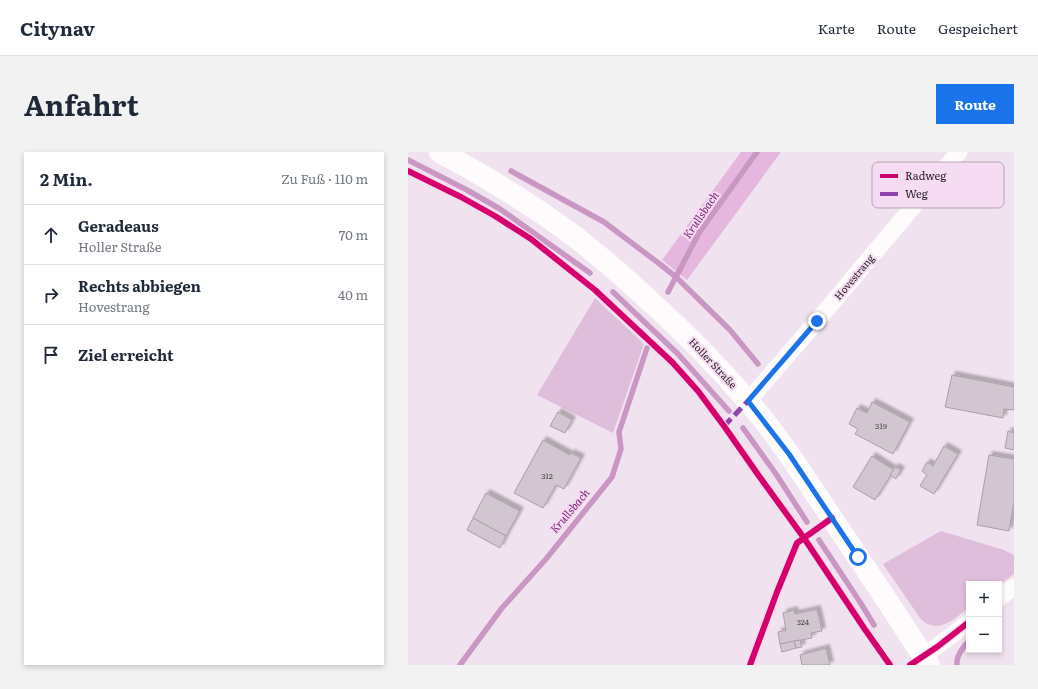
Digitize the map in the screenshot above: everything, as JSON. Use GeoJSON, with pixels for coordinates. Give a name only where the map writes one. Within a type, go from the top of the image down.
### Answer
{"type":"FeatureCollection","features":[{"type":"Feature","properties":{"kind":"street","name":"Holler Straße"},"geometry":{"type":"LineString","coordinates":[[440,152],[478,172],[575,237],[613,267],[710,357],[748,401],[789,454],[921,662]]}},
{"type":"Feature","properties":{"kind":"street","name":"Hovestrang"},"geometry":{"type":"LineString","coordinates":[[951,162],[959,152]]}},
{"type":"Feature","properties":{"kind":"street","name":"Hovestrang"},"geometry":{"type":"LineString","coordinates":[[748,401],[912,208]]}},
{"type":"Feature","properties":{"kind":"street"},"geometry":{"type":"LineString","coordinates":[[1002,596],[1014,586]]}},
{"type":"Feature","properties":{"kind":"street"},"geometry":{"type":"LineString","coordinates":[[921,662],[966,624]]}},
{"type":"Feature","properties":{"kind":"shaded area"},"geometry":{"type":"Polygon","coordinates":[[[741,152],[781,152],[687,280],[662,260],[741,152]]]}},
{"type":"Feature","properties":{"kind":"shaded area"},"geometry":{"type":"Polygon","coordinates":[[[595,298],[644,344],[613,433],[537,395],[595,298]]]}},
{"type":"Feature","properties":{"kind":"shaded area"},"geometry":{"type":"Polygon","coordinates":[[[941,531],[1004,550],[1014,555],[1014,574],[1002,583],[1002,581],[966,581],[966,609],[950,622],[939,626],[934,626],[926,623],[920,618],[883,564],[941,531]]]}},
{"type":"Feature","properties":{"kind":"building"},"geometry":{"type":"Polygon","coordinates":[[[952,375],[1014,387],[1014,410],[1004,409],[1003,418],[945,407],[952,375]]]}},
{"type":"Feature","properties":{"kind":"building"},"geometry":{"type":"Polygon","coordinates":[[[872,402],[910,422],[893,454],[855,434],[858,429],[849,424],[857,408],[867,413],[872,402]]]}},
{"type":"Feature","properties":{"kind":"building"},"geometry":{"type":"Polygon","coordinates":[[[558,412],[572,420],[565,433],[550,426],[558,412]]]}},
{"type":"Feature","properties":{"kind":"building"},"geometry":{"type":"Polygon","coordinates":[[[1008,431],[1014,433],[1014,450],[1005,448],[1008,431]]]}},
{"type":"Feature","properties":{"kind":"building"},"geometry":{"type":"Polygon","coordinates":[[[543,440],[570,455],[571,453],[581,458],[564,489],[556,485],[543,508],[514,493],[543,440]]]}},
{"type":"Feature","properties":{"kind":"building"},"geometry":{"type":"Polygon","coordinates":[[[944,446],[958,454],[934,494],[920,486],[927,475],[922,471],[927,462],[933,466],[944,446]]]}},
{"type":"Feature","properties":{"kind":"building"},"geometry":{"type":"Polygon","coordinates":[[[989,455],[1014,459],[1014,502],[1009,531],[977,525],[989,455]]]}},
{"type":"Feature","properties":{"kind":"building"},"geometry":{"type":"Polygon","coordinates":[[[872,456],[894,470],[875,500],[853,487],[872,456]]]}},
{"type":"Feature","properties":{"kind":"building"},"geometry":{"type":"Polygon","coordinates":[[[895,467],[901,470],[896,479],[890,475],[895,467]]]}},
{"type":"Feature","properties":{"kind":"building"},"geometry":{"type":"Polygon","coordinates":[[[486,493],[520,511],[506,536],[473,518],[486,493]]]}},
{"type":"Feature","properties":{"kind":"building"},"geometry":{"type":"Polygon","coordinates":[[[473,518],[506,536],[500,548],[467,530],[473,518]]]}},
{"type":"Feature","properties":{"kind":"building"},"geometry":{"type":"Polygon","coordinates":[[[817,609],[822,631],[811,633],[812,638],[780,644],[778,632],[786,630],[783,613],[794,610],[795,614],[817,609]]]}},
{"type":"Feature","properties":{"kind":"building"},"geometry":{"type":"Polygon","coordinates":[[[800,640],[802,647],[796,648],[794,641],[800,640]]]}},
{"type":"Feature","properties":{"kind":"building"},"geometry":{"type":"Polygon","coordinates":[[[794,641],[796,648],[782,652],[780,644],[794,641]]]}},
{"type":"Feature","properties":{"kind":"building"},"geometry":{"type":"Polygon","coordinates":[[[826,648],[830,665],[802,665],[800,655],[826,648]]]}},
{"type":"Feature","properties":{"kind":"waterway","name":"Krullsbach"},"geometry":{"type":"LineString","coordinates":[[668,292],[699,233],[757,152]]}},
{"type":"Feature","properties":{"kind":"waterway"},"geometry":{"type":"LineString","coordinates":[[408,160],[467,190],[500,209],[590,273]]}},
{"type":"Feature","properties":{"kind":"waterway"},"geometry":{"type":"LineString","coordinates":[[511,171],[604,222],[661,265],[676,277],[730,330],[758,364]]}},
{"type":"Feature","properties":{"kind":"waterway"},"geometry":{"type":"LineString","coordinates":[[613,292],[678,354],[729,411]]}},
{"type":"Feature","properties":{"kind":"waterway","name":"Krullsbach"},"geometry":{"type":"LineString","coordinates":[[460,665],[502,608],[546,559],[612,477],[621,449],[619,432],[647,348]]}},
{"type":"Feature","properties":{"kind":"waterway"},"geometry":{"type":"LineString","coordinates":[[743,428],[776,474],[807,522]]}},
{"type":"Feature","properties":{"kind":"waterway"},"geometry":{"type":"LineString","coordinates":[[819,540],[874,625]]}},
{"type":"Feature","properties":{"kind":"waterway"},"geometry":{"type":"LineString","coordinates":[[957,665],[960,652],[966,644]]}},
{"type":"Feature","properties":{"kind":"marked path"},"geometry":{"type":"LineString","coordinates":[[724,426],[748,401]]}},
{"type":"Feature","properties":{"kind":"cycle path"},"geometry":{"type":"LineString","coordinates":[[408,171],[461,197],[495,216],[531,239],[595,290],[672,362],[698,391],[724,426],[804,538],[890,665]]}},
{"type":"Feature","properties":{"kind":"cycle path"},"geometry":{"type":"LineString","coordinates":[[750,665],[797,543],[832,518]]}},
{"type":"Feature","properties":{"kind":"cycle path"},"geometry":{"type":"LineString","coordinates":[[910,665],[937,647],[966,624]]}},
{"type":"Feature","properties":{"kind":"route"},"geometry":{"type":"LineString","coordinates":[[817,321],[748,401],[789,454],[858,557]]}}]}
